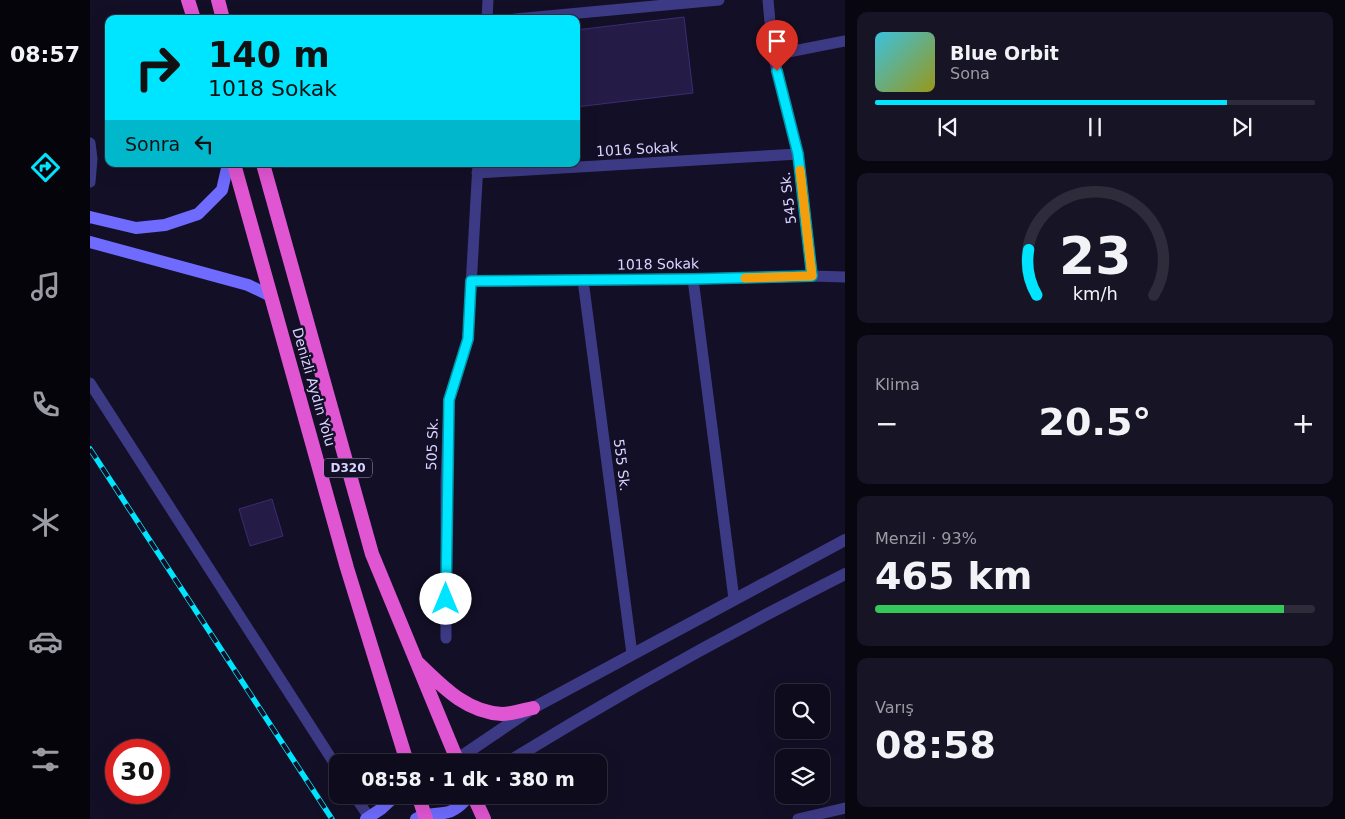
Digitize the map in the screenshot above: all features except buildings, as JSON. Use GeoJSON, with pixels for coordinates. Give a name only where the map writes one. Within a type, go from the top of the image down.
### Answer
{"type":"FeatureCollection","features":[{"type":"Feature","properties":{"kind":"highway"},"geometry":{"type":"LineString","coordinates":[[188,0],[193,15]]}},
{"type":"Feature","properties":{"kind":"highway"},"geometry":{"type":"LineString","coordinates":[[218,0],[222,15]]}},
{"type":"Feature","properties":{"kind":"highway","name":"Denizli Aydın Yolu"},"geometry":{"type":"LineString","coordinates":[[235,167],[347,568],[405,754]]}},
{"type":"Feature","properties":{"kind":"highway","name":"D320"},"geometry":{"type":"LineString","coordinates":[[264,167],[372,554],[454,754]]}},
{"type":"Feature","properties":{"kind":"highway"},"geometry":{"type":"LineString","coordinates":[[414,659],[448,692],[465,704],[483,711],[504,714],[533,708]]}},
{"type":"Feature","properties":{"kind":"highway"},"geometry":{"type":"LineString","coordinates":[[420,804],[422,817]]}},
{"type":"Feature","properties":{"kind":"highway"},"geometry":{"type":"LineString","coordinates":[[476,804],[484,819]]}},
{"type":"Feature","properties":{"kind":"main road"},"geometry":{"type":"LineString","coordinates":[[90,217],[136,228],[165,225],[198,214],[222,190],[227,167]]}},
{"type":"Feature","properties":{"kind":"main road"},"geometry":{"type":"LineString","coordinates":[[90,242],[248,285],[271,296]]}},
{"type":"Feature","properties":{"kind":"main road"},"geometry":{"type":"LineString","coordinates":[[368,818],[385,804]]}},
{"type":"Feature","properties":{"kind":"main road"},"geometry":{"type":"LineString","coordinates":[[422,817],[453,810],[461,804]]}},
{"type":"Feature","properties":{"kind":"street"},"geometry":{"type":"LineString","coordinates":[[487,15],[488,0]]}},
{"type":"Feature","properties":{"kind":"street"},"geometry":{"type":"LineString","coordinates":[[558,15],[720,0]]}},
{"type":"Feature","properties":{"kind":"street","name":"545 Sk."},"geometry":{"type":"LineString","coordinates":[[768,0],[773,55],[798,154],[812,276]]}},
{"type":"Feature","properties":{"kind":"street"},"geometry":{"type":"LineString","coordinates":[[773,55],[845,41]]}},
{"type":"Feature","properties":{"kind":"street"},"geometry":{"type":"LineString","coordinates":[[90,143],[92,159],[90,182]]}},
{"type":"Feature","properties":{"kind":"street","name":"1016 Sokak"},"geometry":{"type":"LineString","coordinates":[[580,164],[798,154]]}},
{"type":"Feature","properties":{"kind":"street","name":"1016 Sokak"},"geometry":{"type":"LineString","coordinates":[[478,169],[521,167]]}},
{"type":"Feature","properties":{"kind":"street","name":"505 Sk."},"geometry":{"type":"LineString","coordinates":[[446,638],[446,481],[449,400],[468,339],[478,169]]}},
{"type":"Feature","properties":{"kind":"street","name":"1018 Sokak"},"geometry":{"type":"LineString","coordinates":[[471,281],[845,277]]}},
{"type":"Feature","properties":{"kind":"street"},"geometry":{"type":"LineString","coordinates":[[693,279],[734,599]]}},
{"type":"Feature","properties":{"kind":"street","name":"555 Sk."},"geometry":{"type":"LineString","coordinates":[[583,280],[632,654]]}},
{"type":"Feature","properties":{"kind":"street"},"geometry":{"type":"LineString","coordinates":[[90,383],[329,754]]}},
{"type":"Feature","properties":{"kind":"street"},"geometry":{"type":"LineString","coordinates":[[467,754],[533,708],[845,540]]}},
{"type":"Feature","properties":{"kind":"street"},"geometry":{"type":"LineString","coordinates":[[521,754],[670,667],[772,611],[845,574]]}},
{"type":"Feature","properties":{"kind":"street"},"geometry":{"type":"LineString","coordinates":[[359,804],[368,818]]}},
{"type":"Feature","properties":{"kind":"street"},"geometry":{"type":"LineString","coordinates":[[798,819],[845,808]]}},
{"type":"Feature","properties":{"kind":"railway"},"geometry":{"type":"LineString","coordinates":[[90,449],[332,819]]}},
{"type":"Feature","properties":{"kind":"slow traffic"},"geometry":{"type":"LineString","coordinates":[[745,278],[812,276],[800,170]]}},
{"type":"Feature","properties":{"kind":"route"},"geometry":{"type":"LineString","coordinates":[[446,599],[446,481],[449,400],[468,339],[471,281],[812,276],[798,154],[777,71]]}}]}
